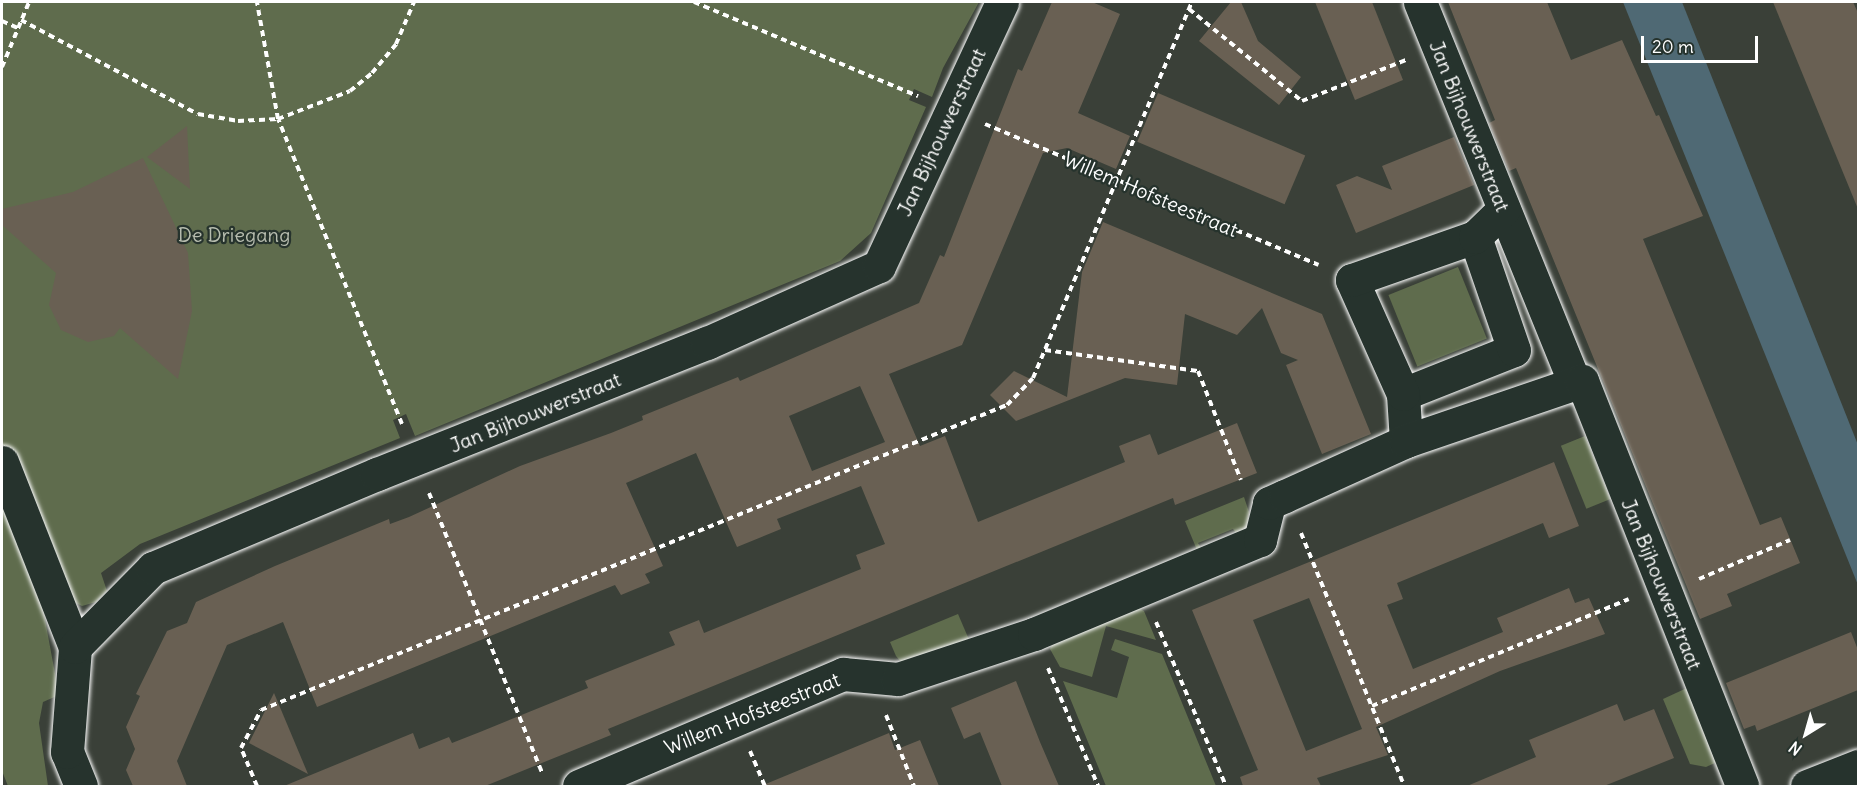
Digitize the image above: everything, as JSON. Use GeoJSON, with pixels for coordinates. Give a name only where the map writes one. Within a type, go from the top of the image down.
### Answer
{"type":"FeatureCollection","features":[{"type":"Feature","properties":{"kind":"street","name":"Jan Bijhouwerstraat"},"geometry":{"type":"LineString","coordinates":[[75,647],[153,568],[707,343],[879,267],[1002,2]]}},
{"type":"Feature","properties":{"kind":"street","name":"Jan Bijhouwerstraat"},"geometry":{"type":"LineString","coordinates":[[1420,2],[1504,209],[1664,589],[1742,786]]}},
{"type":"Feature","properties":{"kind":"street"},"geometry":{"type":"LineString","coordinates":[[1406,441],[1403,394],[1352,280],[1475,237],[1504,209]]}},
{"type":"Feature","properties":{"kind":"street"},"geometry":{"type":"LineString","coordinates":[[1403,394],[1514,350],[1475,237]]}},
{"type":"Feature","properties":{"kind":"street"},"geometry":{"type":"LineString","coordinates":[[1262,532],[1269,503],[1406,441],[1578,382]]}},
{"type":"Feature","properties":{"kind":"street"},"geometry":{"type":"LineString","coordinates":[[2,462],[75,647],[67,752],[81,786]]}},
{"type":"Feature","properties":{"kind":"street","name":"Willem Hofsteestraat"},"geometry":{"type":"LineString","coordinates":[[579,786],[843,674],[898,679],[1034,634],[1260,540],[1262,532]]}},
{"type":"Feature","properties":{"kind":"street"},"geometry":{"type":"LineString","coordinates":[[1807,786],[1858,766]]}},
{"type":"Feature","properties":{"kind":"path"},"geometry":{"type":"LineString","coordinates":[[2,67],[29,2]]}},
{"type":"Feature","properties":{"kind":"path"},"geometry":{"type":"LineString","coordinates":[[257,2],[279,119],[417,460],[479,622],[548,786]]}},
{"type":"Feature","properties":{"kind":"path"},"geometry":{"type":"LineString","coordinates":[[21,20],[198,114],[238,121],[279,119],[350,91],[372,73],[396,45],[414,2]]}},
{"type":"Feature","properties":{"kind":"path","name":"Willem Hofsteestraat"},"geometry":{"type":"LineString","coordinates":[[694,2],[1119,179],[1352,280]]}},
{"type":"Feature","properties":{"kind":"path"},"geometry":{"type":"LineString","coordinates":[[257,786],[241,748],[261,710],[1007,405],[1033,378],[1192,2]]}},
{"type":"Feature","properties":{"kind":"path"},"geometry":{"type":"LineString","coordinates":[[1189,9],[1302,101],[1438,47]]}},
{"type":"Feature","properties":{"kind":"path"},"geometry":{"type":"LineString","coordinates":[[2,21],[18,28]]}},
{"type":"Feature","properties":{"kind":"path"},"geometry":{"type":"LineString","coordinates":[[1045,350],[1198,370],[1262,532]]}},
{"type":"Feature","properties":{"kind":"path"},"geometry":{"type":"LineString","coordinates":[[1285,496],[1404,786]]}},
{"type":"Feature","properties":{"kind":"path"},"geometry":{"type":"LineString","coordinates":[[1372,706],[1790,540]]}},
{"type":"Feature","properties":{"kind":"path"},"geometry":{"type":"LineString","coordinates":[[1142,589],[1226,786]]}},
{"type":"Feature","properties":{"kind":"path"},"geometry":{"type":"LineString","coordinates":[[1034,634],[1098,786]]}},
{"type":"Feature","properties":{"kind":"path"},"geometry":{"type":"LineString","coordinates":[[870,677],[915,786]]}},
{"type":"Feature","properties":{"kind":"green space","name":"De Driegang"},"geometry":{"type":"Polygon","coordinates":[[[2,2],[979,2],[943,68],[932,97],[914,89],[909,100],[926,107],[871,233],[840,261],[415,436],[406,414],[393,420],[400,438],[140,544],[101,573],[107,591],[96,602],[82,606],[66,598],[43,609],[59,695],[43,702],[39,723],[48,786],[8,786],[2,771],[2,2]]]}},
{"type":"Feature","properties":{"kind":"green space"},"geometry":{"type":"Polygon","coordinates":[[[1458,267],[1487,338],[1417,366],[1388,295],[1458,267]]]}},
{"type":"Feature","properties":{"kind":"green space"},"geometry":{"type":"Polygon","coordinates":[[[1585,436],[1610,499],[1586,509],[1561,446],[1585,436]]]}},
{"type":"Feature","properties":{"kind":"green space"},"geometry":{"type":"Polygon","coordinates":[[[1244,497],[1249,512],[1247,529],[1236,533],[1233,529],[1198,543],[1201,548],[1197,550],[1185,521],[1244,497]]]}},
{"type":"Feature","properties":{"kind":"green space"},"geometry":{"type":"Polygon","coordinates":[[[1134,606],[1144,611],[1156,640],[1106,626],[1092,677],[1060,667],[1050,649],[1055,640],[1134,606]]]}},
{"type":"Feature","properties":{"kind":"green space"},"geometry":{"type":"Polygon","coordinates":[[[958,614],[970,642],[902,663],[896,656],[890,642],[958,614]]]}},
{"type":"Feature","properties":{"kind":"green space"},"geometry":{"type":"Polygon","coordinates":[[[1115,639],[1162,654],[1216,786],[1106,786],[1063,681],[1117,698],[1129,657],[1111,650],[1115,639]]]}},
{"type":"Feature","properties":{"kind":"green space"},"geometry":{"type":"Polygon","coordinates":[[[1689,687],[1717,762],[1706,767],[1690,764],[1663,699],[1689,687]]]}},
{"type":"Feature","properties":{"kind":"water"},"geometry":{"type":"Polygon","coordinates":[[[1623,2],[1682,2],[1858,445],[1858,585],[1623,2]]]}},
{"type":"Feature","properties":{"kind":"building"},"geometry":{"type":"Polygon","coordinates":[[[1052,2],[1092,2],[1120,14],[1078,113],[1130,136],[1116,169],[1067,148],[1043,153],[962,345],[889,374],[920,446],[945,436],[978,522],[1125,462],[1119,446],[1150,434],[1158,455],[1237,423],[1257,473],[1175,505],[1173,498],[608,729],[611,735],[485,786],[284,786],[413,733],[419,749],[449,737],[452,743],[480,732],[588,688],[585,681],[675,645],[669,632],[699,620],[704,633],[861,569],[856,555],[885,544],[861,486],[777,519],[781,529],[737,547],[696,453],[626,483],[663,566],[645,574],[650,583],[621,595],[615,585],[317,707],[283,622],[227,645],[177,761],[187,786],[133,786],[126,770],[135,749],[126,727],[140,696],[136,694],[167,631],[187,623],[196,602],[275,566],[389,519],[390,524],[409,517],[520,466],[643,420],[642,416],[738,377],[740,381],[919,303],[940,255],[944,257],[1018,69],[1022,71],[1052,2]],[[860,386],[789,416],[812,471],[885,442],[860,386]]]}},
{"type":"Feature","properties":{"kind":"building"},"geometry":{"type":"Polygon","coordinates":[[[1231,2],[1241,2],[1258,41],[1301,77],[1279,105],[1199,41],[1231,2]]]}},
{"type":"Feature","properties":{"kind":"building"},"geometry":{"type":"Polygon","coordinates":[[[1315,2],[1372,2],[1403,80],[1355,100],[1315,2]]]}},
{"type":"Feature","properties":{"kind":"building"},"geometry":{"type":"Polygon","coordinates":[[[1448,2],[1547,2],[1571,60],[1622,40],[1656,116],[1659,115],[1703,216],[1643,239],[1760,525],[1781,517],[1800,563],[1727,594],[1732,606],[1700,619],[1516,168],[1509,171],[1489,123],[1495,120],[1448,2]]]}},
{"type":"Feature","properties":{"kind":"building"},"geometry":{"type":"Polygon","coordinates":[[[1773,2],[1853,2],[1858,13],[1858,209],[1773,2]]]}},
{"type":"Feature","properties":{"kind":"building"},"geometry":{"type":"Polygon","coordinates":[[[1158,93],[1305,156],[1285,204],[1137,142],[1158,93]]]}},
{"type":"Feature","properties":{"kind":"building"},"geometry":{"type":"Polygon","coordinates":[[[187,126],[190,189],[147,157],[187,126]]]}},
{"type":"Feature","properties":{"kind":"building"},"geometry":{"type":"Polygon","coordinates":[[[1454,137],[1474,185],[1356,233],[1336,185],[1357,176],[1392,190],[1382,166],[1454,137]]]}},
{"type":"Feature","properties":{"kind":"building"},"geometry":{"type":"Polygon","coordinates":[[[143,158],[188,253],[192,311],[178,379],[120,328],[114,336],[88,342],[61,330],[49,305],[56,273],[2,225],[2,209],[73,192],[143,158]]]}},
{"type":"Feature","properties":{"kind":"building"},"geometry":{"type":"Polygon","coordinates":[[[1103,222],[1322,314],[1371,434],[1322,454],[1286,365],[1298,360],[1281,353],[1262,308],[1237,335],[1185,314],[1177,385],[1125,378],[1016,421],[990,395],[1014,371],[1067,397],[1082,272],[1103,222]]]}},
{"type":"Feature","properties":{"kind":"building"},"geometry":{"type":"Polygon","coordinates":[[[1554,462],[1579,526],[1549,538],[1543,523],[1426,571],[1397,583],[1403,599],[1387,605],[1413,669],[1503,632],[1497,618],[1569,588],[1575,603],[1589,598],[1605,634],[1500,671],[1376,727],[1388,755],[1317,778],[1321,786],[1243,786],[1240,777],[1258,770],[1192,610],[1554,462]],[[1309,598],[1253,620],[1306,751],[1362,729],[1309,598]]]}},
{"type":"Feature","properties":{"kind":"building"},"geometry":{"type":"Polygon","coordinates":[[[1851,632],[1858,650],[1858,690],[1757,731],[1755,725],[1744,729],[1726,683],[1851,632]]]}},
{"type":"Feature","properties":{"kind":"building"},"geometry":{"type":"Polygon","coordinates":[[[1016,681],[1059,786],[1002,786],[980,732],[964,739],[951,708],[1016,681]]]}},
{"type":"Feature","properties":{"kind":"building"},"geometry":{"type":"Polygon","coordinates":[[[274,693],[308,774],[249,743],[274,693]]]}},
{"type":"Feature","properties":{"kind":"building"},"geometry":{"type":"Polygon","coordinates":[[[1617,704],[1624,721],[1654,709],[1674,758],[1604,786],[1467,786],[1536,757],[1529,740],[1617,704]]]}},
{"type":"Feature","properties":{"kind":"building"},"geometry":{"type":"Polygon","coordinates":[[[889,733],[895,750],[920,740],[939,786],[761,786],[889,733]]]}}]}
